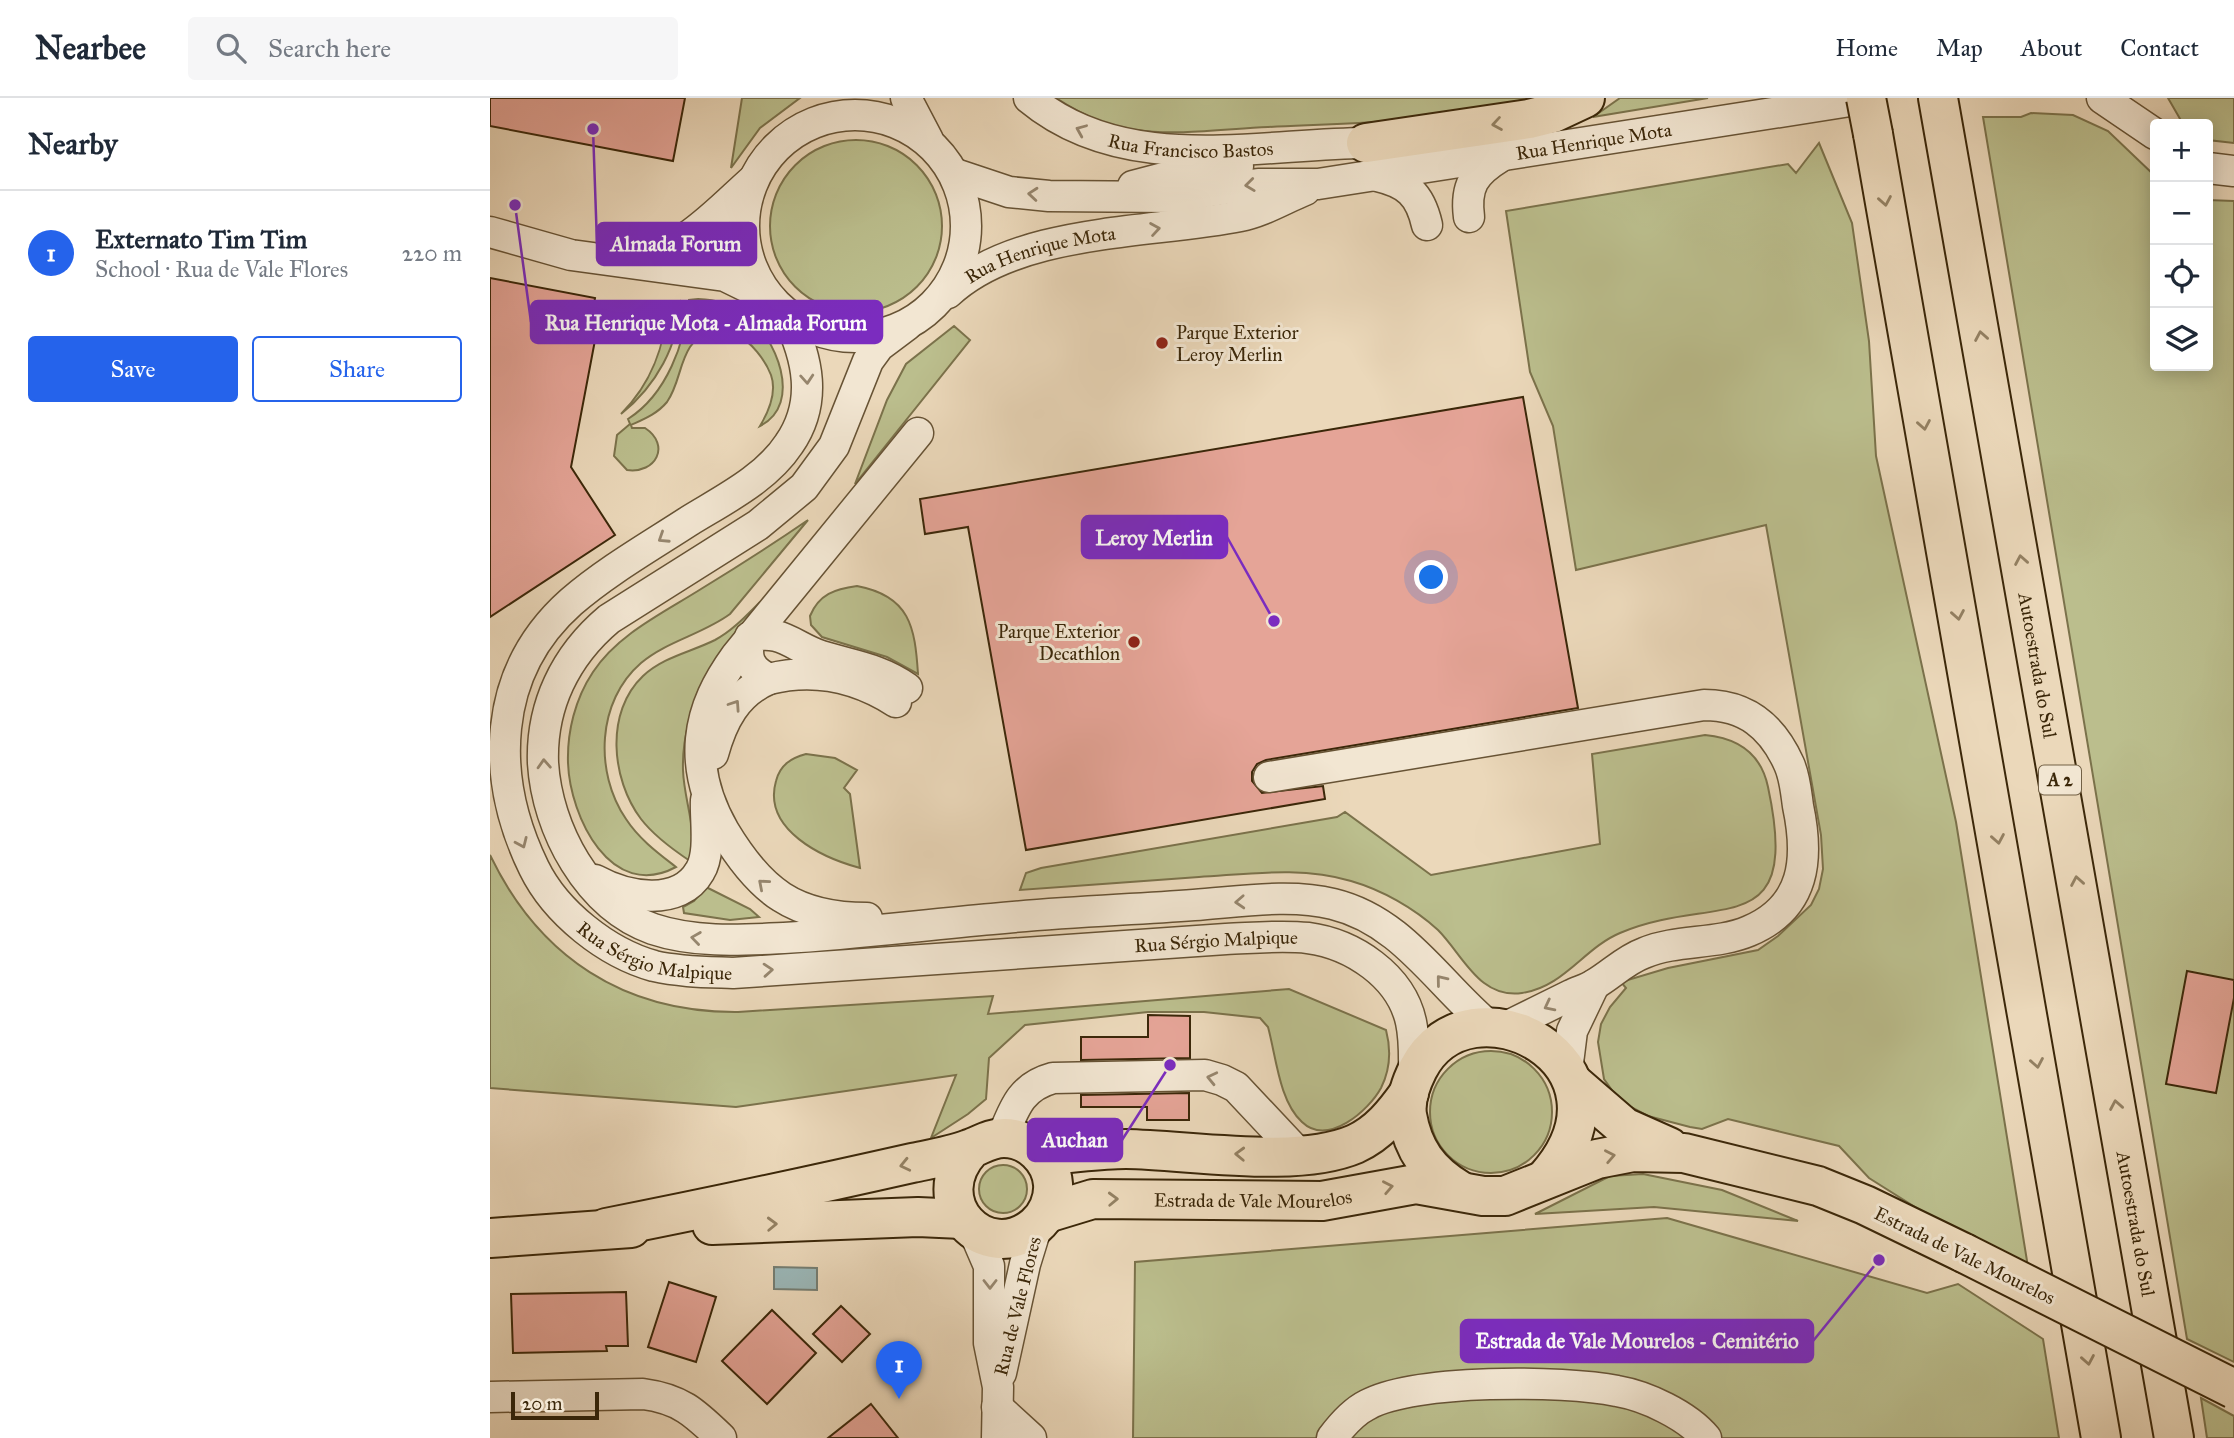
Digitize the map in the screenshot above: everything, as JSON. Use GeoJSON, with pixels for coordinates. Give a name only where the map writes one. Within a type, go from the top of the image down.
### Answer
{"type":"FeatureCollection","features":[{"type":"Feature","properties":{"kind":"main road"},"geometry":{"type":"LineString","coordinates":[[1370,159],[1529,119],[1564,109],[1585,98]]}},
{"type":"Feature","properties":{"kind":"main road"},"geometry":{"type":"LineString","coordinates":[[1869,110],[2102,1438]]}},
{"type":"Feature","properties":{"kind":"main road","name":"Autoestrada do Sul"},"geometry":{"type":"LineString","coordinates":[[1940,111],[2174,1438]]}},
{"type":"Feature","properties":{"kind":"main road"},"geometry":{"type":"LineString","coordinates":[[1041,1155],[1126,1149],[1299,1154],[1325,1152],[1368,1137],[1388,1120],[1412,1085],[1423,1059],[1439,1044],[1463,1032],[1497,1028]]}},
{"type":"Feature","properties":{"kind":"main road","name":"Estrada de Vale Mourelos"},"geometry":{"type":"LineString","coordinates":[[1497,1028],[1542,1044],[1553,1052],[1570,1077],[1624,1127],[1684,1153],[1818,1186],[1865,1205],[2234,1389]]}},
{"type":"Feature","properties":{"kind":"main road","name":"Estrada de Vale Mourelos"},"geometry":{"type":"LineString","coordinates":[[1546,1178],[1565,1157],[1575,1130],[1570,1077]]}},
{"type":"Feature","properties":{"kind":"main road","name":"Estrada de Vale Mourelos"},"geometry":{"type":"LineString","coordinates":[[1412,1085],[1406,1111],[1411,1137],[1422,1160],[1439,1178],[1461,1191]]}},
{"type":"Feature","properties":{"kind":"main road"},"geometry":{"type":"LineString","coordinates":[[968,1224],[955,1206],[953,1182],[961,1161],[987,1143],[1030,1146],[1041,1155],[1049,1168],[1053,1183],[1052,1199],[1042,1219]]}},
{"type":"Feature","properties":{"kind":"main road","name":"Estrada de Vale Mourelos"},"geometry":{"type":"LineString","coordinates":[[606,1228],[730,1204],[987,1143]]}},
{"type":"Feature","properties":{"kind":"main road","name":"Estrada de Vale Mourelos"},"geometry":{"type":"LineString","coordinates":[[490,1238],[606,1228],[918,1217],[968,1224],[986,1236],[1006,1238],[1026,1233],[1042,1219],[1093,1199],[1322,1201],[1416,1184],[1483,1196],[1505,1196],[1597,1158],[1624,1153],[1684,1153]]}},
{"type":"Feature","properties":{"kind":"street"},"geometry":{"type":"LineString","coordinates":[[616,261],[639,258],[670,247],[694,232],[753,180],[775,148],[807,125],[833,98]]}},
{"type":"Feature","properties":{"kind":"street"},"geometry":{"type":"LineString","coordinates":[[490,232],[571,255],[725,276],[814,330],[846,337],[877,336],[907,325],[934,306],[956,277],[967,244],[967,208],[955,174],[930,143],[906,98]]}},
{"type":"Feature","properties":{"kind":"street","name":"Rua Francisco Bastos"},"geometry":{"type":"LineString","coordinates":[[1029,98],[1088,133],[1150,149],[1370,159]]}},
{"type":"Feature","properties":{"kind":"street"},"geometry":{"type":"LineString","coordinates":[[2102,98],[2150,131]]}},
{"type":"Feature","properties":{"kind":"street"},"geometry":{"type":"LineString","coordinates":[[2147,98],[2153,119]]}},
{"type":"Feature","properties":{"kind":"street","name":"Rua Henrique Mota"},"geometry":{"type":"LineString","coordinates":[[934,306],[975,271],[1016,254],[1046,244],[1244,215],[1370,159],[1504,155],[1869,110]]}},
{"type":"Feature","properties":{"kind":"street"},"geometry":{"type":"LineString","coordinates":[[807,125],[849,114],[893,121],[930,143]]}},
{"type":"Feature","properties":{"kind":"street"},"geometry":{"type":"LineString","coordinates":[[1101,195],[1175,175],[1314,155],[1370,159],[1414,191],[1423,205],[1427,225]]}},
{"type":"Feature","properties":{"kind":"street"},"geometry":{"type":"LineString","coordinates":[[1469,217],[1467,198],[1470,182],[1481,169],[1504,155]]}},
{"type":"Feature","properties":{"kind":"street","name":"Rua Henrique Mota"},"geometry":{"type":"LineString","coordinates":[[955,174],[1009,192],[1172,197],[1258,184],[1318,184]]}},
{"type":"Feature","properties":{"kind":"street"},"geometry":{"type":"LineString","coordinates":[[753,180],[744,210],[744,242],[753,272],[778,307]]}},
{"type":"Feature","properties":{"kind":"street","name":"Rua Sérgio Malpique"},"geometry":{"type":"LineString","coordinates":[[778,307],[801,347],[808,385],[803,420],[789,446],[757,477],[612,571],[570,603],[543,633],[525,660],[514,689],[506,728],[505,785],[510,811],[538,877],[572,917],[601,940],[635,959],[673,970],[733,973],[1226,940],[1309,939],[1329,943],[1365,959],[1395,987],[1411,1020],[1412,1085]]}},
{"type":"Feature","properties":{"kind":"street","name":"Rua Sérgio Malpique"},"geometry":{"type":"LineString","coordinates":[[907,325],[879,346],[868,360],[834,446],[804,487],[758,525],[609,619],[591,634],[560,678],[549,706],[543,764],[555,823],[583,873],[607,900],[631,919],[653,929],[708,940],[806,937],[995,918],[1257,901],[1332,903],[1369,918],[1404,941],[1459,1001],[1497,1028]]}},
{"type":"Feature","properties":{"kind":"street"},"geometry":{"type":"LineString","coordinates":[[918,433],[750,637],[722,675],[708,705],[700,754],[706,792],[710,806],[746,867],[763,885],[803,908],[856,918],[995,918]]}},
{"type":"Feature","properties":{"kind":"street"},"geometry":{"type":"LineString","coordinates":[[802,645],[791,616],[796,589],[804,572]]}},
{"type":"Feature","properties":{"kind":"street"},"geometry":{"type":"LineString","coordinates":[[583,873],[611,889],[636,895],[660,895],[676,892],[701,870],[705,852],[706,792],[713,753],[732,707],[742,694],[769,679],[788,674],[832,676],[902,695],[868,667],[821,656],[774,634],[750,637]]}},
{"type":"Feature","properties":{"kind":"street"},"geometry":{"type":"LineString","coordinates":[[750,637],[747,657],[750,666],[769,679]]}},
{"type":"Feature","properties":{"kind":"street"},"geometry":{"type":"LineString","coordinates":[[490,693],[525,660]]}},
{"type":"Feature","properties":{"kind":"street"},"geometry":{"type":"LineString","coordinates":[[1269,778],[1704,705],[1722,705],[1753,717],[1775,736],[1792,770],[1805,852],[1794,891],[1770,919],[1749,931],[1648,951],[1623,963],[1594,985],[1497,1028]]}},
{"type":"Feature","properties":{"kind":"street"},"geometry":{"type":"LineString","coordinates":[[490,718],[504,758]]}},
{"type":"Feature","properties":{"kind":"street"},"geometry":{"type":"LineString","coordinates":[[1570,1077],[1572,1031],[1594,985]]}},
{"type":"Feature","properties":{"kind":"street"},"geometry":{"type":"LineString","coordinates":[[987,1143],[1025,1090],[1039,1082],[1053,1078],[1205,1075],[1236,1087],[1299,1154]]}},
{"type":"Feature","properties":{"kind":"street","name":"Rua de Vale Flores"},"geometry":{"type":"LineString","coordinates":[[997,1438],[998,1397],[1025,1264],[1042,1219]]}},
{"type":"Feature","properties":{"kind":"street","name":"Rua de Vale Flores"},"geometry":{"type":"LineString","coordinates":[[968,1224],[989,1266],[989,1343],[998,1397]]}},
{"type":"Feature","properties":{"kind":"street"},"geometry":{"type":"LineString","coordinates":[[1332,1438],[1343,1423],[1367,1405],[1409,1390],[1572,1385],[1619,1391],[1668,1409],[1706,1438]]}},
{"type":"Feature","properties":{"kind":"street"},"geometry":{"type":"LineString","coordinates":[[490,1397],[643,1394],[667,1397],[684,1405],[721,1438]]}},
{"type":"Feature","properties":{"kind":"street"},"geometry":{"type":"LineString","coordinates":[[998,1397],[1031,1438]]}},
{"type":"Feature","properties":{"kind":"green space"},"geometry":{"type":"Polygon","coordinates":[[[742,98],[800,98],[760,128],[731,168],[742,98]]]}},
{"type":"Feature","properties":{"kind":"green space"},"geometry":{"type":"Polygon","coordinates":[[[1056,98],[1528,98],[1466,113],[1434,117],[1366,123],[1168,132],[1135,130],[1104,123],[1056,98]]]}},
{"type":"Feature","properties":{"kind":"green space"},"geometry":{"type":"Polygon","coordinates":[[[1620,98],[1708,98],[1593,117],[1620,98]]]}},
{"type":"Feature","properties":{"kind":"green space"},"geometry":{"type":"Polygon","coordinates":[[[2168,98],[2234,98],[2234,143],[2213,141],[2213,119],[2180,119],[2168,98]]]}},
{"type":"Feature","properties":{"kind":"green space"},"geometry":{"type":"Polygon","coordinates":[[[2031,113],[2073,115],[2108,131],[2150,171],[2150,371],[2213,371],[2213,200],[2234,201],[2234,1362],[2187,1339],[1983,117],[2021,117],[2031,113]]]}},
{"type":"Feature","properties":{"kind":"green space"},"geometry":{"type":"Polygon","coordinates":[[[856,140],[889,147],[917,165],[935,193],[942,226],[935,259],[917,287],[889,305],[856,312],[823,305],[795,287],[777,259],[770,226],[777,193],[795,165],[823,147],[856,140]]]}},
{"type":"Feature","properties":{"kind":"green space"},"geometry":{"type":"Polygon","coordinates":[[[1819,143],[1852,223],[1869,341],[1876,456],[1956,822],[2028,1267],[1950,1229],[1869,1178],[1839,1146],[1728,1119],[1702,1129],[1648,1116],[1629,1106],[1614,1093],[1604,1079],[1598,1042],[1601,1024],[1610,1007],[1626,988],[1621,982],[1668,968],[1758,950],[1778,936],[1811,905],[1819,889],[1823,869],[1821,835],[1766,525],[1576,570],[1553,426],[1530,372],[1506,211],[1788,164],[1796,173],[1819,143]]]}},
{"type":"Feature","properties":{"kind":"green space"},"geometry":{"type":"Polygon","coordinates":[[[698,299],[729,305],[740,310],[756,324],[767,338],[781,370],[781,402],[773,416],[760,426],[773,395],[773,381],[765,363],[747,342],[736,334],[712,330],[701,335],[690,347],[667,402],[655,413],[631,425],[632,428],[645,428],[653,435],[658,450],[657,457],[646,468],[627,470],[614,456],[617,435],[630,424],[628,419],[642,408],[663,382],[678,350],[689,300],[698,299]]]}},
{"type":"Feature","properties":{"kind":"green space"},"geometry":{"type":"Polygon","coordinates":[[[680,301],[675,333],[663,364],[645,391],[621,414],[641,390],[655,363],[664,334],[668,303],[680,301]]]}},
{"type":"Feature","properties":{"kind":"green space"},"geometry":{"type":"Polygon","coordinates":[[[954,326],[970,340],[855,484],[887,400],[906,364],[954,326]]]}},
{"type":"Feature","properties":{"kind":"green space"},"geometry":{"type":"Polygon","coordinates":[[[808,520],[730,614],[651,655],[626,679],[608,717],[605,759],[609,780],[626,819],[649,845],[676,867],[653,875],[632,873],[614,864],[598,848],[586,829],[571,784],[569,740],[577,704],[587,682],[603,659],[628,635],[808,520]]]}},
{"type":"Feature","properties":{"kind":"green space"},"geometry":{"type":"Polygon","coordinates":[[[857,586],[888,597],[906,616],[915,642],[918,674],[887,657],[822,637],[811,625],[810,616],[818,602],[835,591],[857,586]]]}},
{"type":"Feature","properties":{"kind":"green space"},"geometry":{"type":"Polygon","coordinates":[[[760,602],[718,659],[696,701],[689,723],[683,770],[692,827],[690,861],[670,847],[641,819],[623,785],[616,746],[622,708],[631,691],[651,669],[721,636],[760,602]]]}},
{"type":"Feature","properties":{"kind":"green space"},"geometry":{"type":"Polygon","coordinates":[[[1705,735],[1727,740],[1746,749],[1765,775],[1775,837],[1773,871],[1761,892],[1743,904],[1718,911],[1655,921],[1620,933],[1595,948],[1550,983],[1522,993],[1507,993],[1483,982],[1438,930],[1408,907],[1374,889],[1332,876],[1295,872],[1257,873],[1020,890],[1026,873],[1041,868],[1337,817],[1345,812],[1431,875],[1600,844],[1592,754],[1705,735]]]}},
{"type":"Feature","properties":{"kind":"green space"},"geometry":{"type":"Polygon","coordinates":[[[806,754],[835,758],[857,770],[844,788],[850,794],[860,868],[813,849],[787,827],[778,814],[774,798],[778,775],[787,763],[806,754]]]}},
{"type":"Feature","properties":{"kind":"green space"},"geometry":{"type":"Polygon","coordinates":[[[490,855],[510,891],[533,923],[560,950],[590,972],[622,990],[658,1002],[697,1010],[738,1012],[993,996],[988,1014],[1289,989],[1386,1030],[1389,1045],[1388,1067],[1381,1088],[1358,1115],[1347,1123],[1324,1130],[1312,1129],[1294,1113],[1279,1077],[1268,1027],[1260,1018],[1204,1012],[1148,1012],[1025,1025],[989,1058],[986,1099],[931,1138],[956,1075],[736,1107],[490,1088],[490,855]]]}},
{"type":"Feature","properties":{"kind":"green space"},"geometry":{"type":"Polygon","coordinates":[[[706,887],[750,909],[759,917],[730,920],[684,913],[683,907],[694,901],[706,887]]]}},
{"type":"Feature","properties":{"kind":"green space"},"geometry":{"type":"Polygon","coordinates":[[[1491,1051],[1514,1056],[1534,1069],[1547,1089],[1552,1112],[1547,1135],[1534,1155],[1514,1168],[1491,1173],[1468,1168],[1448,1155],[1435,1135],[1430,1112],[1435,1089],[1448,1069],[1468,1056],[1491,1051]]]}},
{"type":"Feature","properties":{"kind":"green space"},"geometry":{"type":"Polygon","coordinates":[[[1003,1165],[1020,1172],[1027,1189],[1020,1206],[1003,1213],[986,1206],[979,1189],[986,1172],[1003,1165]]]}},
{"type":"Feature","properties":{"kind":"green space"},"geometry":{"type":"Polygon","coordinates":[[[1643,1174],[1722,1190],[1798,1221],[1654,1207],[1535,1214],[1610,1176],[1643,1174]]]}},
{"type":"Feature","properties":{"kind":"green space"},"geometry":{"type":"Polygon","coordinates":[[[1667,1218],[1927,1293],[1958,1284],[2043,1339],[2059,1438],[1133,1438],[1135,1262],[1667,1218]]]}},
{"type":"Feature","properties":{"kind":"green space"},"geometry":{"type":"Polygon","coordinates":[[[2201,1398],[2234,1416],[2234,1438],[2207,1438],[2201,1398]]]}},
{"type":"Feature","properties":{"kind":"water"},"geometry":{"type":"Polygon","coordinates":[[[774,1267],[817,1268],[817,1290],[774,1289],[774,1267]]]}},
{"type":"Feature","properties":{"kind":"building"},"geometry":{"type":"Polygon","coordinates":[[[490,98],[685,98],[673,161],[490,126],[490,98]]]}},
{"type":"Feature","properties":{"kind":"building"},"geometry":{"type":"Polygon","coordinates":[[[490,278],[595,298],[592,318],[599,319],[571,467],[615,535],[490,617],[490,278]]]}},
{"type":"Feature","properties":{"kind":"building"},"geometry":{"type":"Polygon","coordinates":[[[1523,397],[1578,708],[1266,760],[1257,764],[1252,772],[1252,781],[1262,793],[1323,786],[1325,799],[1026,850],[968,527],[925,534],[920,499],[1523,397]]]}},
{"type":"Feature","properties":{"kind":"building"},"geometry":{"type":"Polygon","coordinates":[[[2187,971],[2234,980],[2234,998],[2216,1093],[2166,1084],[2187,971]]]}},
{"type":"Feature","properties":{"kind":"building"},"geometry":{"type":"Polygon","coordinates":[[[1148,1015],[1190,1016],[1190,1058],[1081,1060],[1081,1037],[1148,1037],[1148,1015]]]}},
{"type":"Feature","properties":{"kind":"building"},"geometry":{"type":"Polygon","coordinates":[[[1189,1093],[1189,1120],[1147,1120],[1147,1107],[1081,1107],[1081,1095],[1189,1093]]]}},
{"type":"Feature","properties":{"kind":"building"},"geometry":{"type":"Polygon","coordinates":[[[669,1282],[716,1297],[696,1362],[648,1347],[669,1282]]]}},
{"type":"Feature","properties":{"kind":"building"},"geometry":{"type":"Polygon","coordinates":[[[626,1292],[628,1346],[606,1346],[607,1351],[513,1353],[511,1294],[626,1292]]]}},
{"type":"Feature","properties":{"kind":"building"},"geometry":{"type":"Polygon","coordinates":[[[841,1306],[870,1334],[842,1362],[813,1334],[841,1306]]]}},
{"type":"Feature","properties":{"kind":"building"},"geometry":{"type":"Polygon","coordinates":[[[772,1310],[816,1353],[767,1404],[722,1361],[772,1310]]]}},
{"type":"Feature","properties":{"kind":"building"},"geometry":{"type":"Polygon","coordinates":[[[871,1404],[898,1438],[828,1438],[871,1404]]]}},
{"type":"Feature","properties":{"kind":"place","name":"Almada Forum"},"geometry":{"type":"Point","coordinates":[593,129]}},
{"type":"Feature","properties":{"kind":"place","name":"Rua Henrique Mota - Almada Forum"},"geometry":{"type":"Point","coordinates":[515,205]}},
{"type":"Feature","properties":{"kind":"place","name":"Parque Exterior Leroy Merlin"},"geometry":{"type":"Point","coordinates":[1162,343]}},
{"type":"Feature","properties":{"kind":"place","name":"Leroy Merlin"},"geometry":{"type":"Point","coordinates":[1274,621]}},
{"type":"Feature","properties":{"kind":"place","name":"Parque Exterior Decathlon"},"geometry":{"type":"Point","coordinates":[1134,642]}},
{"type":"Feature","properties":{"kind":"place","name":"Auchan"},"geometry":{"type":"Point","coordinates":[1170,1065]}},
{"type":"Feature","properties":{"kind":"place","name":"Estrada de Vale Mourelos - Cemitério"},"geometry":{"type":"Point","coordinates":[1879,1260]}},
{"type":"Feature","properties":{"kind":"place","name":"Externato Tim Tim"},"geometry":{"type":"Point","coordinates":[899,1399]}}]}
